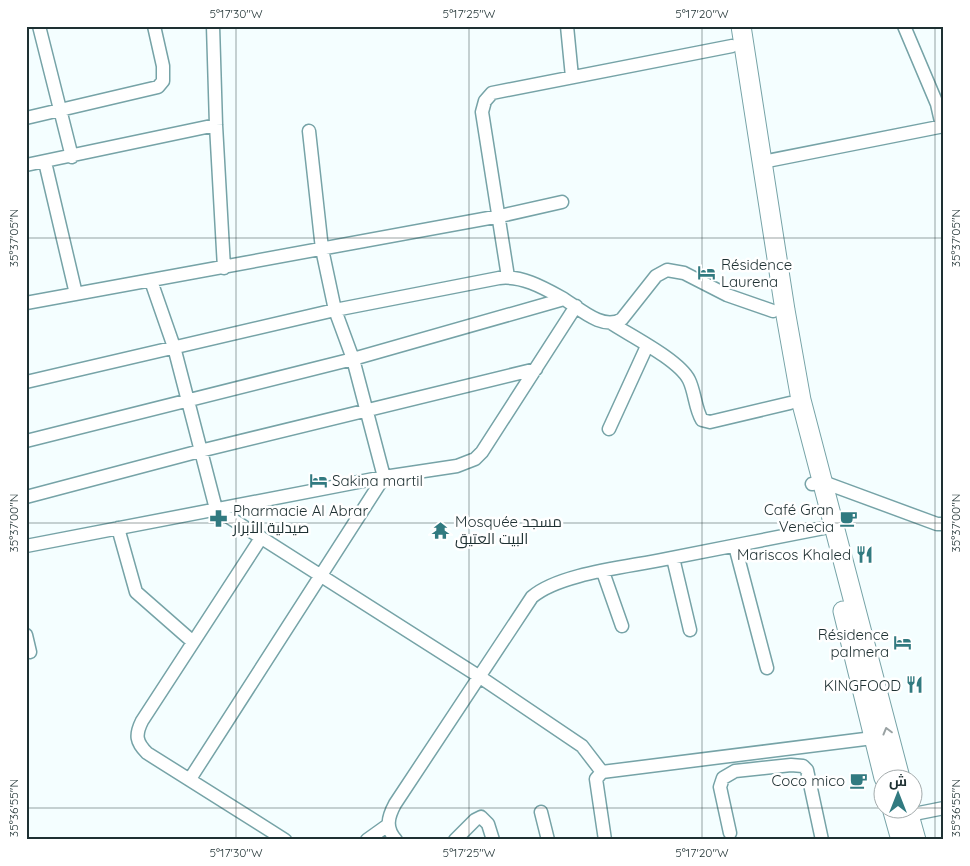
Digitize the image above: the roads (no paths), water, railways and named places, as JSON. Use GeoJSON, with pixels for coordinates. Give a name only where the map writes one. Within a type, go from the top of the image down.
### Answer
{"type":"FeatureCollection","features":[{"type":"Feature","properties":{"kind":"street"},"geometry":{"type":"LineString","coordinates":[[39,26],[72,157]]}},
{"type":"Feature","properties":{"kind":"street"},"geometry":{"type":"LineString","coordinates":[[26,118],[60,112],[158,87],[163,81],[163,66],[154,26]]}},
{"type":"Feature","properties":{"kind":"street"},"geometry":{"type":"LineString","coordinates":[[213,26],[224,268]]}},
{"type":"Feature","properties":{"kind":"street"},"geometry":{"type":"LineString","coordinates":[[566,26],[572,77]]}},
{"type":"Feature","properties":{"kind":"street"},"geometry":{"type":"LineString","coordinates":[[729,26],[773,311],[790,403],[817,483],[897,768]]}},
{"type":"Feature","properties":{"kind":"street"},"geometry":{"type":"LineString","coordinates":[[741,26],[824,528],[881,768]]}},
{"type":"Feature","properties":{"kind":"street"},"geometry":{"type":"LineString","coordinates":[[762,162],[943,126],[939,99],[904,26]]}},
{"type":"Feature","properties":{"kind":"street"},"geometry":{"type":"LineString","coordinates":[[508,277],[500,216],[482,112],[485,100],[492,92],[732,46]]}},
{"type":"Feature","properties":{"kind":"street"},"geometry":{"type":"LineString","coordinates":[[26,166],[216,125]]}},
{"type":"Feature","properties":{"kind":"street"},"geometry":{"type":"LineString","coordinates":[[190,779],[384,477],[353,359],[335,310],[322,248],[310,131]]}},
{"type":"Feature","properties":{"kind":"street"},"geometry":{"type":"LineString","coordinates":[[45,162],[76,294]]}},
{"type":"Feature","properties":{"kind":"street"},"geometry":{"type":"LineString","coordinates":[[26,303],[500,216],[562,202]]}},
{"type":"Feature","properties":{"kind":"street"},"geometry":{"type":"LineString","coordinates":[[611,323],[622,319],[656,276],[667,270],[684,273],[727,295],[773,311]]}},
{"type":"Feature","properties":{"kind":"street"},"geometry":{"type":"LineString","coordinates":[[26,382],[335,310],[508,277],[527,281],[564,299],[600,321],[611,323],[683,370],[693,390],[702,420],[710,422],[790,403]]}},
{"type":"Feature","properties":{"kind":"street"},"geometry":{"type":"LineString","coordinates":[[151,281],[174,347],[216,509],[480,677],[582,746],[602,772]]}},
{"type":"Feature","properties":{"kind":"street"},"geometry":{"type":"LineString","coordinates":[[26,441],[353,359],[564,299]]}},
{"type":"Feature","properties":{"kind":"street"},"geometry":{"type":"LineString","coordinates":[[26,546],[384,477],[457,466],[475,459],[482,452],[576,306]]}},
{"type":"Feature","properties":{"kind":"street"},"geometry":{"type":"LineString","coordinates":[[609,429],[647,346]]}},
{"type":"Feature","properties":{"kind":"street"},"geometry":{"type":"LineString","coordinates":[[26,497],[200,451],[536,369]]}},
{"type":"Feature","properties":{"kind":"street"},"geometry":{"type":"LineString","coordinates":[[817,483],[944,524]]}},
{"type":"Feature","properties":{"kind":"street"},"geometry":{"type":"LineString","coordinates":[[118,528],[136,592],[193,642]]}},
{"type":"Feature","properties":{"kind":"street"},"geometry":{"type":"LineString","coordinates":[[396,840],[388,825],[389,815],[395,804],[537,593],[551,584],[824,528]]}},
{"type":"Feature","properties":{"kind":"street"},"geometry":{"type":"LineString","coordinates":[[261,538],[137,731],[138,743],[147,753],[285,840]]}},
{"type":"Feature","properties":{"kind":"street"},"geometry":{"type":"LineString","coordinates":[[735,546],[767,668]]}},
{"type":"Feature","properties":{"kind":"street"},"geometry":{"type":"LineString","coordinates":[[673,558],[690,630]]}},
{"type":"Feature","properties":{"kind":"street"},"geometry":{"type":"LineString","coordinates":[[604,572],[622,626]]}},
{"type":"Feature","properties":{"kind":"street"},"geometry":{"type":"LineString","coordinates":[[26,635],[30,652]]}},
{"type":"Feature","properties":{"kind":"street"},"geometry":{"type":"LineString","coordinates":[[605,840],[596,779],[602,772],[873,738]]}},
{"type":"Feature","properties":{"kind":"street"},"geometry":{"type":"LineString","coordinates":[[730,833],[720,788],[723,778],[735,772],[798,765],[807,770],[822,840]]}},
{"type":"Feature","properties":{"kind":"street"},"geometry":{"type":"LineString","coordinates":[[922,810],[944,808]]}},
{"type":"Feature","properties":{"kind":"street"},"geometry":{"type":"LineString","coordinates":[[541,812],[548,840]]}},
{"type":"Feature","properties":{"kind":"street"},"geometry":{"type":"LineString","coordinates":[[455,840],[475,820],[482,817],[486,820],[493,840]]}},
{"type":"Feature","properties":{"kind":"street"},"geometry":{"type":"LineString","coordinates":[[901,840],[903,818]]}},
{"type":"Feature","properties":{"kind":"street"},"geometry":{"type":"LineString","coordinates":[[906,818],[916,840]]}},
{"type":"Feature","properties":{"kind":"street"},"geometry":{"type":"LineString","coordinates":[[367,840],[388,825]]}},
{"type":"Feature","properties":{"kind":"place","name":"Résidence Laurena"},"geometry":{"type":"Point","coordinates":[707,273]}},
{"type":"Feature","properties":{"kind":"place","name":"Sakina martil"},"geometry":{"type":"Point","coordinates":[318,480]}},
{"type":"Feature","properties":{"kind":"place","name":"Café Gran Venecia"},"geometry":{"type":"Point","coordinates":[848,518]}},
{"type":"Feature","properties":{"kind":"place","name":"Pharmacie Al Abrar صيدلية الأبرار"},"geometry":{"type":"Point","coordinates":[219,519]}},
{"type":"Feature","properties":{"kind":"place","name":"Mosquée مسجد البيت العتيق"},"geometry":{"type":"Point","coordinates":[441,530]}},
{"type":"Feature","properties":{"kind":"place","name":"Mariscos Khaled"},"geometry":{"type":"Point","coordinates":[865,554]}},
{"type":"Feature","properties":{"kind":"place","name":"Résidence palmera"},"geometry":{"type":"Point","coordinates":[903,643]}},
{"type":"Feature","properties":{"kind":"place","name":"KINGFOOD"},"geometry":{"type":"Point","coordinates":[915,685]}},
{"type":"Feature","properties":{"kind":"place","name":"Coco mico"},"geometry":{"type":"Point","coordinates":[859,780]}}]}
